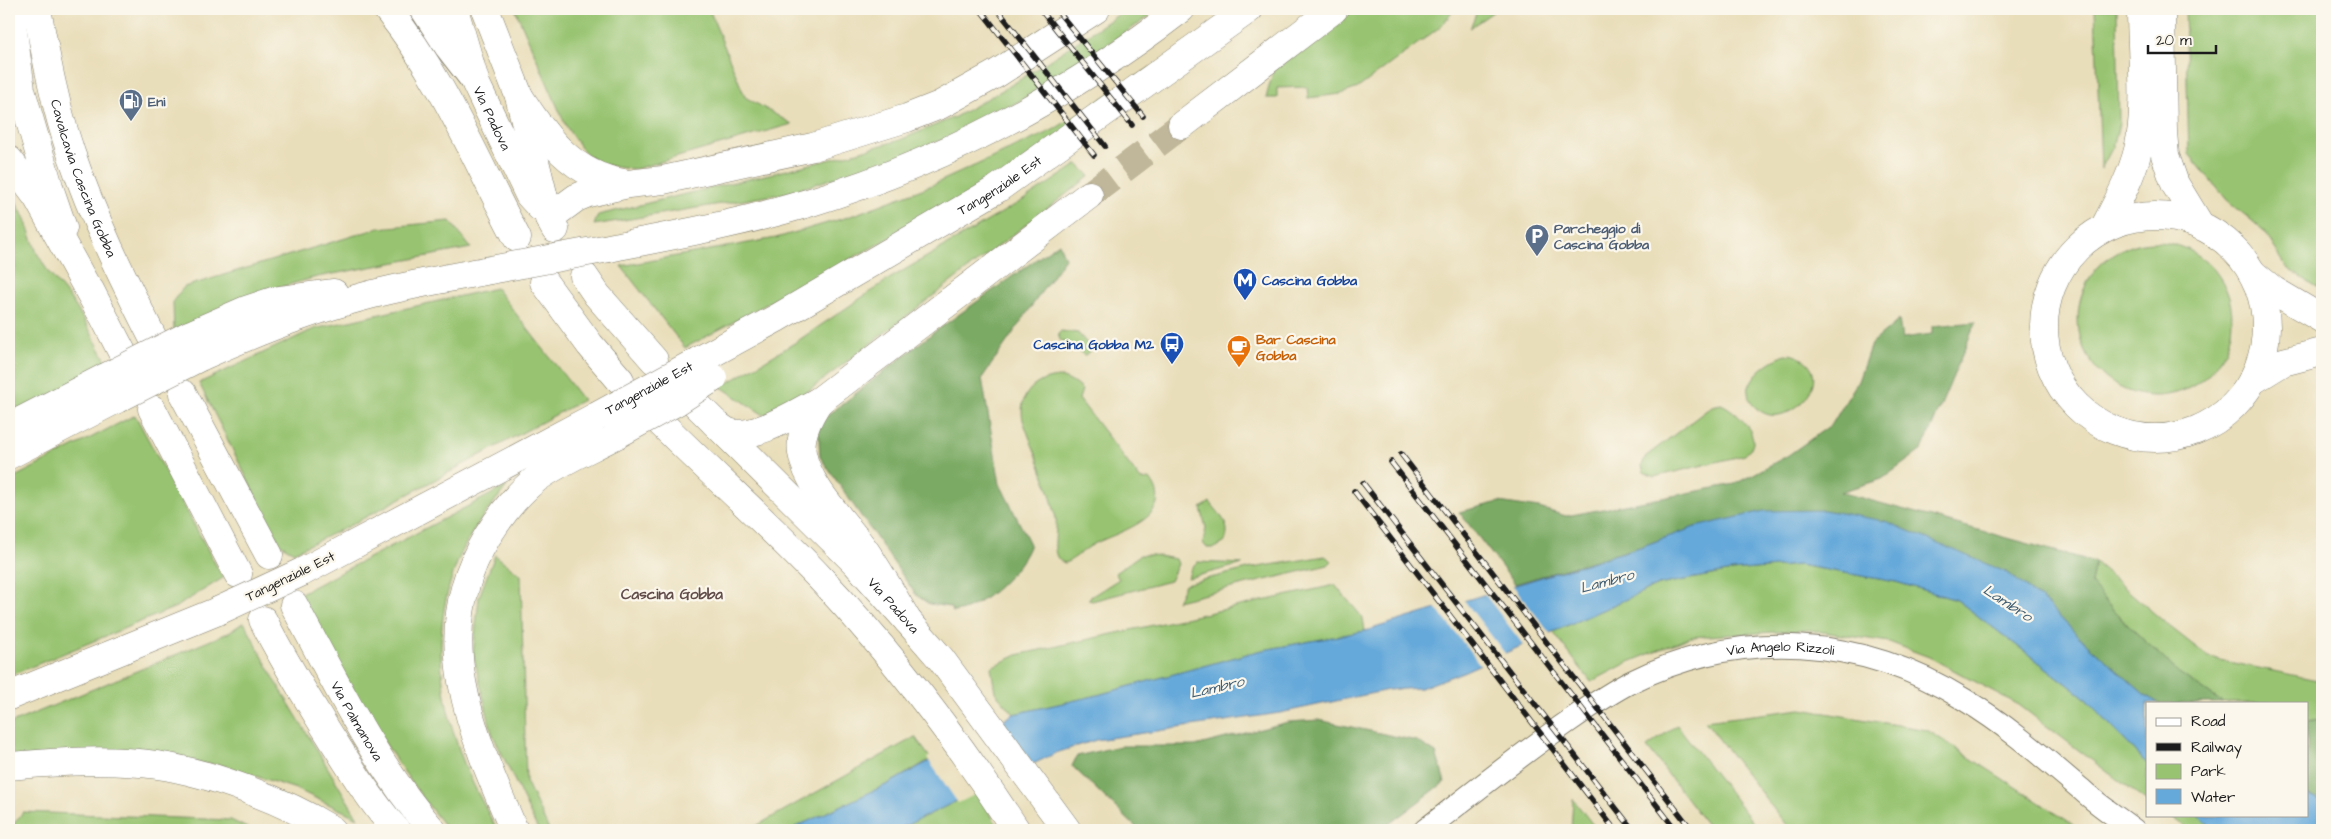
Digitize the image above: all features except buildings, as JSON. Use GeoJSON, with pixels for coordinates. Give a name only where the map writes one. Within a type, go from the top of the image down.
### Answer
{"type":"FeatureCollection","features":[{"type":"Feature","properties":{"kind":"main road"},"geometry":{"type":"LineString","coordinates":[[10,9],[21,90],[50,190],[70,244],[100,311]]}},
{"type":"Feature","properties":{"kind":"main road","name":"Cavalcavia Cascina Gobba"},"geometry":{"type":"LineString","coordinates":[[37,9],[52,86],[70,151],[101,232],[154,340]]}},
{"type":"Feature","properties":{"kind":"main road"},"geometry":{"type":"LineString","coordinates":[[387,9],[425,64],[464,134],[517,238]]}},
{"type":"Feature","properties":{"kind":"main road"},"geometry":{"type":"LineString","coordinates":[[423,9],[447,46],[476,84]]}},
{"type":"Feature","properties":{"kind":"main road","name":"Via Padova"},"geometry":{"type":"LineString","coordinates":[[454,9],[476,84],[529,195],[552,224]]}},
{"type":"Feature","properties":{"kind":"main road","name":"Via Padova"},"geometry":{"type":"LineString","coordinates":[[485,9],[519,96],[552,224]]}},
{"type":"Feature","properties":{"kind":"main road"},"geometry":{"type":"LineString","coordinates":[[552,224],[576,198],[588,193],[628,184],[663,180],[813,146],[908,118],[934,108],[989,78],[1096,9]]}},
{"type":"Feature","properties":{"kind":"main road"},"geometry":{"type":"LineString","coordinates":[[9,427],[112,388],[195,346],[287,321],[363,297],[485,271],[713,228],[841,192],[927,160],[991,130],[1059,93],[1181,9]]}},
{"type":"Feature","properties":{"kind":"main road","name":"Tangenziale Est"},"geometry":{"type":"LineString","coordinates":[[9,696],[218,611],[607,425],[705,370],[777,318],[997,190],[1250,9]]}},
{"type":"Feature","properties":{"kind":"main road"},"geometry":{"type":"LineString","coordinates":[[1182,125],[1334,9]]}},
{"type":"Feature","properties":{"kind":"main road"},"geometry":{"type":"LineString","coordinates":[[2104,228],[2131,173],[2140,139],[2142,122],[2140,9]]}},
{"type":"Feature","properties":{"kind":"main road"},"geometry":{"type":"LineString","coordinates":[[2161,9],[2165,155],[2176,184],[2200,226]]}},
{"type":"Feature","properties":{"kind":"main road"},"geometry":{"type":"LineString","coordinates":[[519,96],[539,128],[576,164],[601,178],[628,184]]}},
{"type":"Feature","properties":{"kind":"main road"},"geometry":{"type":"LineString","coordinates":[[9,160],[37,198],[124,356]]}},
{"type":"Feature","properties":{"kind":"main road"},"geometry":{"type":"LineString","coordinates":[[715,423],[728,432],[743,434],[753,432],[773,425],[820,401],[1089,195]]}},
{"type":"Feature","properties":{"kind":"main road"},"geometry":{"type":"LineString","coordinates":[[2252,272],[2263,303],[2266,331],[2262,358],[2252,381],[2234,406],[2212,423],[2187,434],[2160,439],[2119,433],[2094,420],[2073,403],[2064,392],[2051,368],[2043,327],[2049,293],[2057,274],[2076,249],[2104,228],[2125,220],[2153,216],[2180,219],[2200,226],[2229,244],[2252,272],[2273,290],[2322,319]]}},
{"type":"Feature","properties":{"kind":"main road"},"geometry":{"type":"LineString","coordinates":[[584,276],[597,294],[654,360]]}},
{"type":"Feature","properties":{"kind":"main road"},"geometry":{"type":"LineString","coordinates":[[544,282],[590,345],[620,380]]}},
{"type":"Feature","properties":{"kind":"main road"},"geometry":{"type":"LineString","coordinates":[[2252,381],[2283,362],[2322,352]]}},
{"type":"Feature","properties":{"kind":"main road"},"geometry":{"type":"LineString","coordinates":[[9,455],[112,388]]}},
{"type":"Feature","properties":{"kind":"main road"},"geometry":{"type":"LineString","coordinates":[[183,394],[269,555]]}},
{"type":"Feature","properties":{"kind":"main road"},"geometry":{"type":"LineString","coordinates":[[820,401],[803,431],[801,445],[804,460],[818,488],[866,552],[907,620]]}},
{"type":"Feature","properties":{"kind":"main road","name":"Via Padova"},"geometry":{"type":"LineString","coordinates":[[694,402],[855,562],[941,659],[1028,781],[1067,830]]}},
{"type":"Feature","properties":{"kind":"main road"},"geometry":{"type":"LineString","coordinates":[[152,409],[238,574]]}},
{"type":"Feature","properties":{"kind":"main road"},"geometry":{"type":"LineString","coordinates":[[660,422],[820,578],[896,664],[942,724],[1016,830]]}},
{"type":"Feature","properties":{"kind":"main road"},"geometry":{"type":"LineString","coordinates":[[514,830],[486,763],[465,703],[457,649],[465,588],[470,568],[481,547],[495,524],[522,492],[607,425]]}},
{"type":"Feature","properties":{"kind":"main road","name":"Via Palmanova"},"geometry":{"type":"LineString","coordinates":[[294,605],[371,743],[403,793],[432,830]]}},
{"type":"Feature","properties":{"kind":"main road"},"geometry":{"type":"LineString","coordinates":[[263,620],[290,671],[347,762],[381,812],[396,830]]}},
{"type":"Feature","properties":{"kind":"main road"},"geometry":{"type":"LineString","coordinates":[[9,766],[106,762],[158,765],[253,792],[311,818],[332,830]]}},
{"type":"Feature","properties":{"kind":"street","name":"Via Angelo Rizzoli"},"geometry":{"type":"LineString","coordinates":[[1425,830],[1552,733],[1632,681],[1660,669],[1700,657],[1745,649],[1778,646],[1834,649],[1856,653],[1897,665],[1935,682],[2014,732],[2083,792],[2134,830]]}},
{"type":"Feature","properties":{"kind":"green space"},"geometry":{"type":"Polygon","coordinates":[[[515,9],[709,9],[745,97],[792,124],[636,169],[601,163],[586,153],[565,124],[515,9]]]}},
{"type":"Feature","properties":{"kind":"green space"},"geometry":{"type":"Polygon","coordinates":[[[1127,9],[1161,9],[1034,93],[963,132],[878,164],[787,193],[594,225],[598,215],[836,158],[900,140],[955,117],[1013,84],[1127,9]]]}},
{"type":"Feature","properties":{"kind":"green space"},"geometry":{"type":"Polygon","coordinates":[[[1354,9],[1455,9],[1440,27],[1358,88],[1341,94],[1308,98],[1307,87],[1277,88],[1277,98],[1266,98],[1274,68],[1354,9]]]}},
{"type":"Feature","properties":{"kind":"green space"},"geometry":{"type":"Polygon","coordinates":[[[1478,9],[1497,9],[1470,28],[1478,9]]]}},
{"type":"Feature","properties":{"kind":"green space"},"geometry":{"type":"Polygon","coordinates":[[[2095,9],[2117,9],[2119,123],[2114,145],[2101,169],[2095,9]]]}},
{"type":"Feature","properties":{"kind":"green space"},"geometry":{"type":"Polygon","coordinates":[[[2185,9],[2322,9],[2322,290],[2288,269],[2263,230],[2227,200],[2189,154],[2185,9]]]}},
{"type":"Feature","properties":{"kind":"green space"},"geometry":{"type":"Polygon","coordinates":[[[1151,67],[992,183],[685,348],[621,266],[776,238],[848,217],[930,186],[1053,130],[1151,67]]]}},
{"type":"Feature","properties":{"kind":"green space"},"geometry":{"type":"Polygon","coordinates":[[[1078,164],[1090,176],[803,395],[764,415],[721,387],[796,342],[889,279],[1025,199],[1078,164]]]}},
{"type":"Feature","properties":{"kind":"green space"},"geometry":{"type":"Polygon","coordinates":[[[9,188],[25,219],[37,253],[49,273],[70,298],[83,318],[109,366],[9,418],[9,188]]]}},
{"type":"Feature","properties":{"kind":"green space"},"geometry":{"type":"Polygon","coordinates":[[[450,221],[471,248],[317,277],[273,289],[174,332],[173,301],[184,287],[379,228],[450,221]]]}},
{"type":"Feature","properties":{"kind":"green space"},"geometry":{"type":"Polygon","coordinates":[[[2155,242],[2184,248],[2198,255],[2209,265],[2219,276],[2226,290],[2232,319],[2226,348],[2219,362],[2209,373],[2198,383],[2184,390],[2155,396],[2126,390],[2112,383],[2101,373],[2091,362],[2084,348],[2078,319],[2084,290],[2091,276],[2101,265],[2112,255],[2126,248],[2155,242]]]}},
{"type":"Feature","properties":{"kind":"green space"},"geometry":{"type":"Polygon","coordinates":[[[1059,243],[1065,258],[982,378],[1000,484],[1030,544],[1026,554],[999,587],[987,597],[964,610],[953,612],[950,607],[929,604],[916,595],[820,457],[818,423],[933,333],[1059,243]]]}},
{"type":"Feature","properties":{"kind":"green space"},"geometry":{"type":"Polygon","coordinates":[[[496,288],[583,400],[351,525],[294,552],[280,544],[199,383],[314,329],[496,288]]]}},
{"type":"Feature","properties":{"kind":"green space"},"geometry":{"type":"Polygon","coordinates":[[[1899,320],[1902,338],[1932,334],[1932,326],[1976,322],[1922,450],[1882,479],[1840,492],[2095,562],[2091,583],[2115,613],[2179,673],[2222,702],[2156,702],[2079,637],[2050,607],[2008,573],[1949,549],[1695,527],[1640,547],[1515,584],[1459,512],[1499,502],[1539,508],[1566,516],[1735,484],[1787,456],[1832,424],[1858,381],[1871,344],[1899,320]]]}},
{"type":"Feature","properties":{"kind":"green space"},"geometry":{"type":"Polygon","coordinates":[[[1061,331],[1078,333],[1092,349],[1084,356],[1075,346],[1060,340],[1058,334],[1061,331]]]}},
{"type":"Feature","properties":{"kind":"green space"},"geometry":{"type":"Polygon","coordinates":[[[1790,354],[1806,361],[1813,371],[1813,383],[1808,394],[1799,405],[1788,412],[1776,415],[1764,413],[1753,405],[1749,396],[1749,387],[1753,378],[1761,370],[1780,357],[1790,354]]]}},
{"type":"Feature","properties":{"kind":"green space"},"geometry":{"type":"Polygon","coordinates":[[[1059,377],[1077,385],[1082,390],[1079,399],[1141,480],[1150,479],[1157,492],[1157,502],[1152,512],[1144,520],[1094,544],[1065,563],[1060,560],[1055,551],[1056,519],[1053,506],[1046,481],[1023,420],[1022,411],[1026,396],[1035,385],[1050,378],[1059,377]]]}},
{"type":"Feature","properties":{"kind":"green space"},"geometry":{"type":"Polygon","coordinates":[[[1721,404],[1736,414],[1750,431],[1753,444],[1745,455],[1654,477],[1644,472],[1642,466],[1645,457],[1712,406],[1721,404]]]}},
{"type":"Feature","properties":{"kind":"green space"},"geometry":{"type":"Polygon","coordinates":[[[135,415],[223,578],[176,607],[9,676],[9,480],[135,415]]]}},
{"type":"Feature","properties":{"kind":"green space"},"geometry":{"type":"Polygon","coordinates":[[[507,486],[473,531],[457,564],[448,591],[441,645],[442,673],[452,728],[469,774],[497,830],[448,830],[426,803],[368,716],[299,594],[507,486]]]}},
{"type":"Feature","properties":{"kind":"green space"},"geometry":{"type":"Polygon","coordinates":[[[1210,502],[1224,521],[1227,531],[1224,543],[1215,548],[1207,548],[1203,543],[1206,528],[1201,508],[1210,502]]]}},
{"type":"Feature","properties":{"kind":"green space"},"geometry":{"type":"Polygon","coordinates":[[[495,555],[521,575],[526,781],[549,830],[538,830],[492,733],[473,654],[479,597],[495,555]]]}},
{"type":"Feature","properties":{"kind":"green space"},"geometry":{"type":"Polygon","coordinates":[[[1140,555],[1176,559],[1178,564],[1170,581],[1092,601],[1089,600],[1089,598],[1119,579],[1115,573],[1140,555]]]}},
{"type":"Feature","properties":{"kind":"green space"},"geometry":{"type":"Polygon","coordinates":[[[1325,556],[1332,561],[1328,565],[1177,601],[1185,584],[1252,568],[1325,556]]]}},
{"type":"Feature","properties":{"kind":"green space"},"geometry":{"type":"Polygon","coordinates":[[[1197,562],[1243,564],[1188,578],[1191,568],[1197,562]]]}},
{"type":"Feature","properties":{"kind":"green space"},"geometry":{"type":"Polygon","coordinates":[[[2095,562],[2169,626],[2210,658],[2322,681],[2322,719],[2308,721],[2308,702],[2222,702],[2179,673],[2115,613],[2091,583],[2095,562]]]}},
{"type":"Feature","properties":{"kind":"green space"},"geometry":{"type":"Polygon","coordinates":[[[1799,565],[1896,582],[1957,600],[2083,696],[2146,763],[2146,801],[2019,705],[1929,657],[1889,642],[1809,630],[1691,637],[1629,662],[1591,682],[1553,632],[1658,585],[1732,571],[1799,565]]]}},
{"type":"Feature","properties":{"kind":"green space"},"geometry":{"type":"Polygon","coordinates":[[[1335,585],[1363,618],[1365,631],[1258,651],[1094,696],[1014,714],[995,692],[991,667],[1017,655],[1335,585]]]}},
{"type":"Feature","properties":{"kind":"green space"},"geometry":{"type":"Polygon","coordinates":[[[244,622],[276,682],[358,818],[296,789],[221,765],[89,752],[9,758],[9,724],[228,633],[244,622]]]}},
{"type":"Feature","properties":{"kind":"green space"},"geometry":{"type":"Polygon","coordinates":[[[1801,709],[1927,730],[2082,830],[1790,830],[1705,721],[1801,709]]]}},
{"type":"Feature","properties":{"kind":"green space"},"geometry":{"type":"Polygon","coordinates":[[[2322,719],[2322,801],[2308,795],[2308,721],[2322,719]]]}},
{"type":"Feature","properties":{"kind":"green space"},"geometry":{"type":"Polygon","coordinates":[[[1319,720],[1417,741],[1436,753],[1445,782],[1381,830],[1139,830],[1072,766],[1077,756],[1120,746],[1195,746],[1288,722],[1319,720]]]}},
{"type":"Feature","properties":{"kind":"green space"},"geometry":{"type":"Polygon","coordinates":[[[1677,725],[1759,830],[1711,830],[1647,747],[1677,725]]]}},
{"type":"Feature","properties":{"kind":"green space"},"geometry":{"type":"Polygon","coordinates":[[[915,737],[931,759],[888,784],[789,830],[749,830],[915,737]]]}},
{"type":"Feature","properties":{"kind":"green space"},"geometry":{"type":"Polygon","coordinates":[[[977,791],[1000,830],[897,830],[977,791]]]}},
{"type":"Feature","properties":{"kind":"green space"},"geometry":{"type":"Polygon","coordinates":[[[1573,799],[1597,830],[1571,830],[1573,799]]]}},
{"type":"Feature","properties":{"kind":"green space"},"geometry":{"type":"Polygon","coordinates":[[[23,812],[231,820],[251,830],[9,830],[23,812]]]}},
{"type":"Feature","properties":{"kind":"green space"},"geometry":{"type":"Polygon","coordinates":[[[2169,816],[2198,816],[2216,830],[2190,830],[2169,816]]]}},
{"type":"Feature","properties":{"kind":"water","name":"Lambro"},"geometry":{"type":"Polygon","coordinates":[[[1824,510],[1885,521],[2008,573],[2050,607],[2079,637],[2156,702],[2146,702],[2146,763],[2083,696],[1957,600],[1896,582],[1799,565],[1732,571],[1658,585],[1463,672],[1421,688],[1388,690],[1280,713],[1096,740],[1056,753],[897,830],[789,830],[888,784],[1014,714],[1094,696],[1258,651],[1365,631],[1640,547],[1695,527],[1764,511],[1824,510]]]}},
{"type":"Feature","properties":{"kind":"water"},"geometry":{"type":"Polygon","coordinates":[[[2308,795],[2322,801],[2322,830],[2216,830],[2198,816],[2308,816],[2308,795]]]}},
{"type":"Feature","properties":{"kind":"pier"},"geometry":{"type":"Polygon","coordinates":[[[1511,583],[1552,636],[1525,647],[1483,592],[1511,583]]]}},
{"type":"Feature","properties":{"kind":"pier"},"geometry":{"type":"Polygon","coordinates":[[[1463,599],[1507,656],[1482,667],[1435,607],[1463,599]]]}},
{"type":"Feature","properties":{"kind":"pier"},"geometry":{"type":"Polygon","coordinates":[[[999,720],[1034,766],[958,803],[927,758],[999,720]]]}},
{"type":"Feature","properties":{"kind":"tunnel"},"geometry":{"type":"LineString","coordinates":[[1089,195],[1182,125]]}},
{"type":"Feature","properties":{"kind":"railway"},"geometry":{"type":"LineString","coordinates":[[980,9],[1094,155]]}},
{"type":"Feature","properties":{"kind":"railway"},"geometry":{"type":"LineString","coordinates":[[997,9],[1105,146]]}},
{"type":"Feature","properties":{"kind":"railway"},"geometry":{"type":"LineString","coordinates":[[1040,9],[1132,125]]}},
{"type":"Feature","properties":{"kind":"railway"},"geometry":{"type":"LineString","coordinates":[[1056,9],[1143,116]]}},
{"type":"Feature","properties":{"kind":"railway"},"geometry":{"type":"LineString","coordinates":[[1401,454],[1692,830]]}},
{"type":"Feature","properties":{"kind":"railway"},"geometry":{"type":"LineString","coordinates":[[1391,462],[1676,830]]}},
{"type":"Feature","properties":{"kind":"railway"},"geometry":{"type":"LineString","coordinates":[[1363,483],[1633,830]]}},
{"type":"Feature","properties":{"kind":"railway"},"geometry":{"type":"LineString","coordinates":[[1354,491],[1615,830]]}},
{"type":"Feature","properties":{"kind":"place","name":"Eni"},"geometry":{"type":"Point","coordinates":[131,122]}},
{"type":"Feature","properties":{"kind":"place","name":"Parcheggio di Cascina Gobba"},"geometry":{"type":"Point","coordinates":[1537,257]}},
{"type":"Feature","properties":{"kind":"place","name":"Cascina Gobba"},"geometry":{"type":"Point","coordinates":[1245,301]}},
{"type":"Feature","properties":{"kind":"place","name":"Cascina Gobba M2"},"geometry":{"type":"Point","coordinates":[1172,365]}},
{"type":"Feature","properties":{"kind":"place","name":"Bar Cascina Gobba"},"geometry":{"type":"Point","coordinates":[1239,368]}},
{"type":"Feature","properties":{"kind":"district","name":"Cascina Gobba"},"geometry":{"type":"Point","coordinates":[672,594]}}]}
